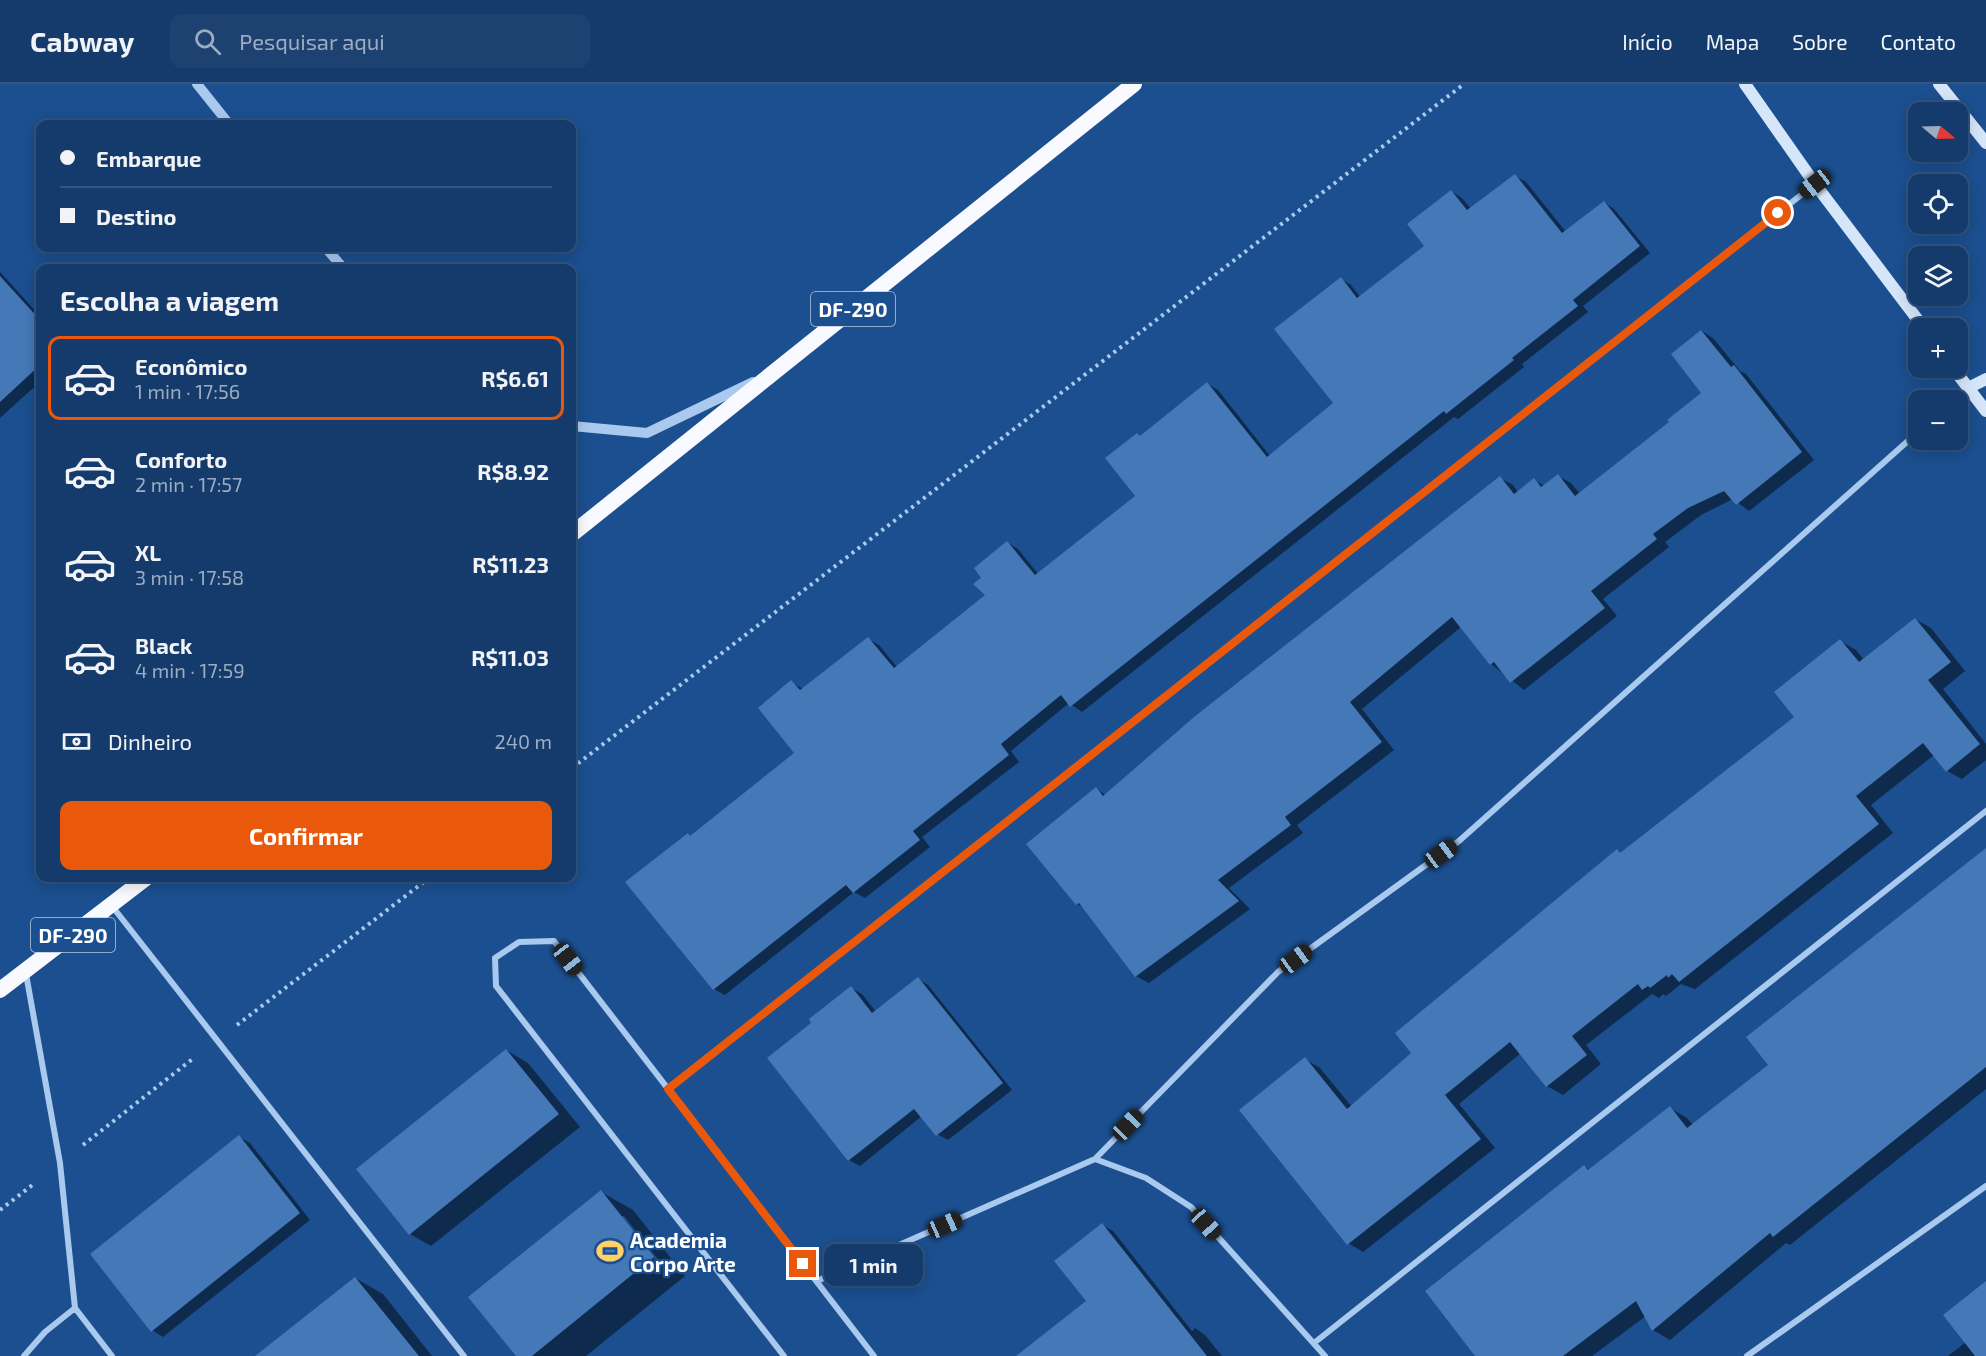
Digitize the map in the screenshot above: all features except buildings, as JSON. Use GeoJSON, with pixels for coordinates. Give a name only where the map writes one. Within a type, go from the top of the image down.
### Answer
{"type":"FeatureCollection","features":[{"type":"Feature","properties":{"kind":"highway","name":"DF-290"},"geometry":{"type":"LineString","coordinates":[[576,531],[1134,84]]}},
{"type":"Feature","properties":{"kind":"highway","name":"DF-290"},"geometry":{"type":"LineString","coordinates":[[0,990],[141,882]]}},
{"type":"Feature","properties":{"kind":"main road"},"geometry":{"type":"LineString","coordinates":[[1745,84],[1815,184],[1916,318]]}},
{"type":"Feature","properties":{"kind":"main road"},"geometry":{"type":"LineString","coordinates":[[1939,84],[1986,143]]}},
{"type":"Feature","properties":{"kind":"main road"},"geometry":{"type":"LineString","coordinates":[[1960,378],[1986,411]]}},
{"type":"Feature","properties":{"kind":"main road"},"geometry":{"type":"LineString","coordinates":[[1968,388],[1986,379]]}},
{"type":"Feature","properties":{"kind":"street"},"geometry":{"type":"LineString","coordinates":[[196,84],[226,120]]}},
{"type":"Feature","properties":{"kind":"street"},"geometry":{"type":"LineString","coordinates":[[668,1089],[1815,184]]}},
{"type":"Feature","properties":{"kind":"street"},"geometry":{"type":"LineString","coordinates":[[329,252],[340,264]]}},
{"type":"Feature","properties":{"kind":"street"},"geometry":{"type":"LineString","coordinates":[[576,426],[647,433],[775,371]]}},
{"type":"Feature","properties":{"kind":"street"},"geometry":{"type":"LineString","coordinates":[[817,1281],[1095,1159],[1278,972],[1459,841],[1908,441]]}},
{"type":"Feature","properties":{"kind":"street"},"geometry":{"type":"LineString","coordinates":[[1314,1343],[1986,811]]}},
{"type":"Feature","properties":{"kind":"street"},"geometry":{"type":"LineString","coordinates":[[111,905],[464,1356]]}},
{"type":"Feature","properties":{"kind":"street"},"geometry":{"type":"LineString","coordinates":[[784,1356],[496,986],[495,958],[519,942],[554,941],[874,1356]]}},
{"type":"Feature","properties":{"kind":"street"},"geometry":{"type":"LineString","coordinates":[[26,971],[60,1163],[75,1308],[112,1356]]}},
{"type":"Feature","properties":{"kind":"street"},"geometry":{"type":"LineString","coordinates":[[1095,1159],[1146,1178],[1191,1207],[1324,1356]]}},
{"type":"Feature","properties":{"kind":"street"},"geometry":{"type":"LineString","coordinates":[[1747,1356],[1986,1186]]}},
{"type":"Feature","properties":{"kind":"street"},"geometry":{"type":"LineString","coordinates":[[24,1356],[45,1332],[75,1308]]}},
{"type":"Feature","properties":{"kind":"path"},"geometry":{"type":"LineString","coordinates":[[576,765],[1464,84]]}},
{"type":"Feature","properties":{"kind":"place","name":"Academia Corpo Arte"},"geometry":{"type":"Point","coordinates":[610,1251]}},
{"type":"Feature","properties":{"kind":"route"},"geometry":{"type":"LineString","coordinates":[[803,1264],[668,1089],[1778,213]]}}]}
